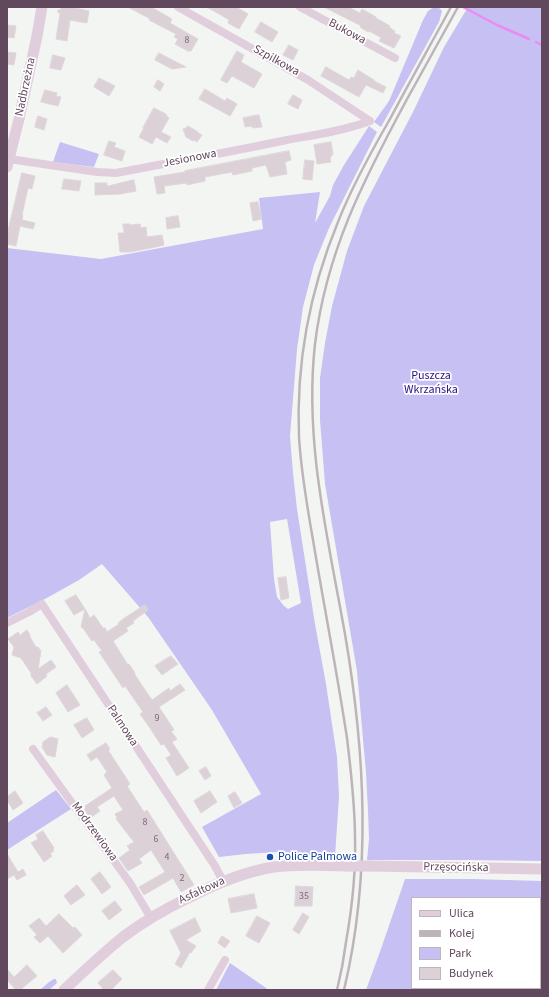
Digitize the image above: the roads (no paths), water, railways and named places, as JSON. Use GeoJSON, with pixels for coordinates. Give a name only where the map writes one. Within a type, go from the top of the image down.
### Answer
{"type":"FeatureCollection","features":[{"type":"Feature","properties":{"kind":"street","name":"Nadbrzeżna"},"geometry":{"type":"LineString","coordinates":[[8,163],[20,119],[42,7]]}},
{"type":"Feature","properties":{"kind":"street","name":"Szpilkowa"},"geometry":{"type":"LineString","coordinates":[[178,7],[312,82],[370,121]]}},
{"type":"Feature","properties":{"kind":"street","name":"Bukowa"},"geometry":{"type":"LineString","coordinates":[[300,7],[395,58]]}},
{"type":"Feature","properties":{"kind":"street","name":"Jesionowa"},"geometry":{"type":"LineString","coordinates":[[8,163],[116,173],[340,130],[370,121]]}},
{"type":"Feature","properties":{"kind":"street","name":"Palmowa"},"geometry":{"type":"LineString","coordinates":[[7,623],[42,604],[215,866],[223,881]]}},
{"type":"Feature","properties":{"kind":"street","name":"Modrzewiowa"},"geometry":{"type":"LineString","coordinates":[[33,749],[130,883],[151,918]]}},
{"type":"Feature","properties":{"kind":"street","name":"Asfaltowa"},"geometry":{"type":"LineString","coordinates":[[64,990],[117,942],[135,928],[179,902],[223,881],[274,867],[310,865],[370,866]]}},
{"type":"Feature","properties":{"kind":"street","name":"Przęsocińska"},"geometry":{"type":"LineString","coordinates":[[370,866],[542,869]]}},
{"type":"Feature","properties":{"kind":"street"},"geometry":{"type":"LineString","coordinates":[[208,990],[224,960]]}},
{"type":"Feature","properties":{"kind":"waterway"},"geometry":{"type":"LineString","coordinates":[[463,7],[497,25],[529,39]]}},
{"type":"Feature","properties":{"kind":"waterway"},"geometry":{"type":"LineString","coordinates":[[536,42],[542,45]]}},
{"type":"Feature","properties":{"kind":"railway"},"geometry":{"type":"LineString","coordinates":[[337,990],[344,954],[353,890],[355,864],[354,813],[347,738],[301,463],[299,410],[303,355],[307,328],[320,274],[343,209],[369,157],[451,7]]}},
{"type":"Feature","properties":{"kind":"railway"},"geometry":{"type":"LineString","coordinates":[[344,990],[353,946],[359,901],[362,857],[361,767],[352,678],[325,526],[315,454],[312,381],[315,344],[320,311],[328,279],[348,218],[390,131],[458,7]]}},
{"type":"Feature","properties":{"kind":"place","name":"Police Palmowa"},"geometry":{"type":"Point","coordinates":[270,857]}},
{"type":"Feature","properties":{"kind":"park label","name":"Puszcza Wkrzańska"},"geometry":{"type":"Point","coordinates":[431,383]}}]}
